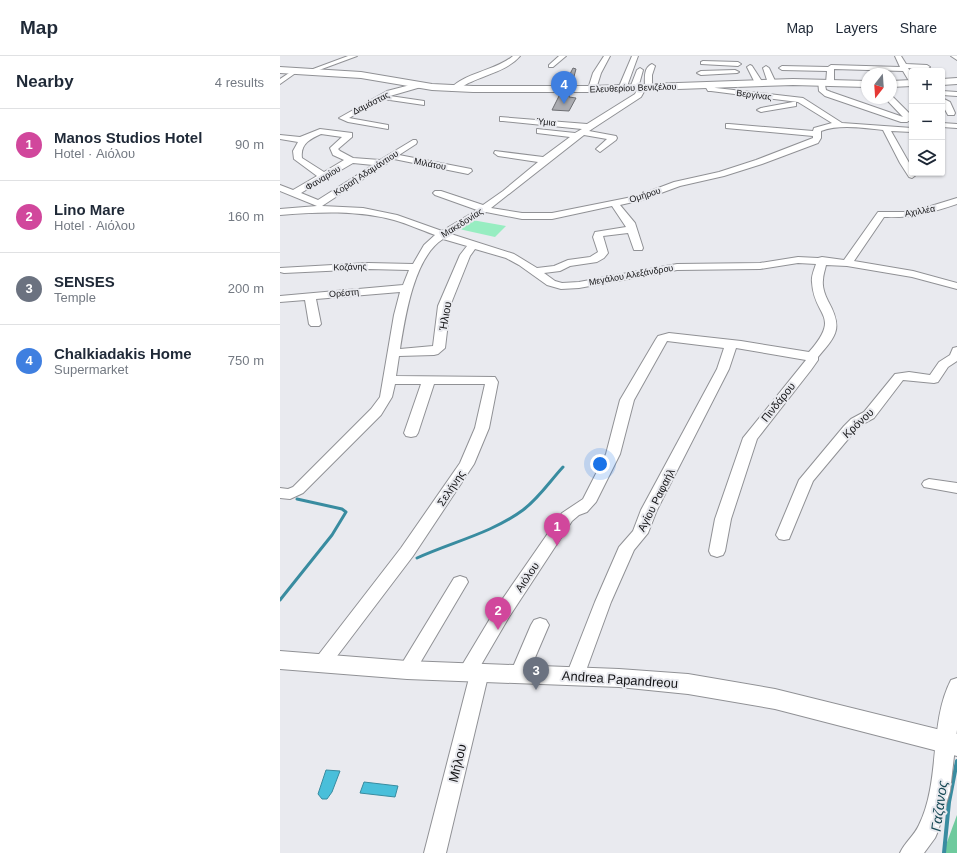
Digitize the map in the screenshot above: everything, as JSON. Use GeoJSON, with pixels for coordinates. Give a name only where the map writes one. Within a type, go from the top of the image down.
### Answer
{"type":"FeatureCollection","features":[{"type":"Feature","properties":{"kind":"main road","name":"Ελευθερίου Βενιζέλου"},"geometry":{"type":"LineString","coordinates":[[280,70],[376,77],[418,85],[454,89],[622,89],[642,91],[695,86],[786,82],[861,84]]}},
{"type":"Feature","properties":{"kind":"main road"},"geometry":{"type":"LineString","coordinates":[[897,82],[909,83]]}},
{"type":"Feature","properties":{"kind":"main road"},"geometry":{"type":"LineString","coordinates":[[945,82],[957,82]]}},
{"type":"Feature","properties":{"kind":"main road","name":"Andrea Papandreou"},"geometry":{"type":"LineString","coordinates":[[280,660],[407,670],[575,676],[674,683],[738,691],[826,711],[952,744]]}},
{"type":"Feature","properties":{"kind":"street"},"geometry":{"type":"LineString","coordinates":[[308,72],[354,56]]}},
{"type":"Feature","properties":{"kind":"street"},"geometry":{"type":"LineString","coordinates":[[454,89],[463,83],[506,65],[517,56]]}},
{"type":"Feature","properties":{"kind":"street"},"geometry":{"type":"LineString","coordinates":[[551,66],[562,56]]}},
{"type":"Feature","properties":{"kind":"street"},"geometry":{"type":"LineString","coordinates":[[592,89],[598,71],[607,56]]}},
{"type":"Feature","properties":{"kind":"street"},"geometry":{"type":"LineString","coordinates":[[622,89],[635,56]]}},
{"type":"Feature","properties":{"kind":"street"},"geometry":{"type":"LineString","coordinates":[[703,58],[724,56]]}},
{"type":"Feature","properties":{"kind":"street"},"geometry":{"type":"LineString","coordinates":[[703,58],[738,64]]}},
{"type":"Feature","properties":{"kind":"street"},"geometry":{"type":"LineString","coordinates":[[695,86],[701,73],[703,58]]}},
{"type":"Feature","properties":{"kind":"street"},"geometry":{"type":"LineString","coordinates":[[900,63],[927,67]]}},
{"type":"Feature","properties":{"kind":"street"},"geometry":{"type":"LineString","coordinates":[[900,63],[909,75]]}},
{"type":"Feature","properties":{"kind":"street"},"geometry":{"type":"LineString","coordinates":[[642,91],[652,66]]}},
{"type":"Feature","properties":{"kind":"street"},"geometry":{"type":"LineString","coordinates":[[786,82],[779,66],[861,69]]}},
{"type":"Feature","properties":{"kind":"street"},"geometry":{"type":"LineString","coordinates":[[750,67],[759,83]]}},
{"type":"Feature","properties":{"kind":"street"},"geometry":{"type":"LineString","coordinates":[[766,68],[772,83]]}},
{"type":"Feature","properties":{"kind":"street"},"geometry":{"type":"LineString","coordinates":[[831,69],[824,91],[828,94],[909,124]]}},
{"type":"Feature","properties":{"kind":"street"},"geometry":{"type":"LineString","coordinates":[[640,70],[642,91]]}},
{"type":"Feature","properties":{"kind":"street"},"geometry":{"type":"LineString","coordinates":[[280,82],[294,71]]}},
{"type":"Feature","properties":{"kind":"street"},"geometry":{"type":"LineString","coordinates":[[701,73],[724,74],[735,72]]}},
{"type":"Feature","properties":{"kind":"street","name":"Δαμάστας"},"geometry":{"type":"LineString","coordinates":[[385,126],[344,118],[367,104],[394,91],[418,85]]}},
{"type":"Feature","properties":{"kind":"street","name":"Βεργίνας"},"geometry":{"type":"LineString","coordinates":[[709,86],[711,89],[716,90],[803,101]]}},
{"type":"Feature","properties":{"kind":"street","name":"Μακεδονίας"},"geometry":{"type":"LineString","coordinates":[[280,493],[290,494],[298,490],[376,412],[386,397],[400,315],[407,288],[416,268],[428,247],[434,240],[484,209],[579,134],[642,91]]}},
{"type":"Feature","properties":{"kind":"street"},"geometry":{"type":"LineString","coordinates":[[945,93],[957,94]]}},
{"type":"Feature","properties":{"kind":"street"},"geometry":{"type":"LineString","coordinates":[[381,97],[421,103]]}},
{"type":"Feature","properties":{"kind":"street"},"geometry":{"type":"LineString","coordinates":[[761,110],[803,101],[840,125]]}},
{"type":"Feature","properties":{"kind":"street"},"geometry":{"type":"LineString","coordinates":[[945,102],[957,104]]}},
{"type":"Feature","properties":{"kind":"street"},"geometry":{"type":"LineString","coordinates":[[945,102],[956,119]]}},
{"type":"Feature","properties":{"kind":"street"},"geometry":{"type":"LineString","coordinates":[[367,104],[382,106]]}},
{"type":"Feature","properties":{"kind":"street"},"geometry":{"type":"LineString","coordinates":[[895,104],[905,114],[909,124]]}},
{"type":"Feature","properties":{"kind":"street"},"geometry":{"type":"LineString","coordinates":[[945,118],[951,117],[956,119]]}},
{"type":"Feature","properties":{"kind":"street","name":"Ύμια"},"geometry":{"type":"LineString","coordinates":[[503,118],[589,127]]}},
{"type":"Feature","properties":{"kind":"street"},"geometry":{"type":"LineString","coordinates":[[945,124],[956,119]]}},
{"type":"Feature","properties":{"kind":"street","name":"Ομήρου"},"geometry":{"type":"LineString","coordinates":[[438,193],[484,209],[517,215],[546,217],[634,199],[677,184],[721,174],[759,162],[815,141],[817,138],[816,131],[821,128],[840,125],[886,128],[909,124]]}},
{"type":"Feature","properties":{"kind":"street"},"geometry":{"type":"LineString","coordinates":[[729,126],[816,134]]}},
{"type":"Feature","properties":{"kind":"street"},"geometry":{"type":"LineString","coordinates":[[886,128],[909,170]]}},
{"type":"Feature","properties":{"kind":"street"},"geometry":{"type":"LineString","coordinates":[[280,137],[302,140],[320,131],[349,135],[335,146],[334,151],[336,153],[352,160],[382,163]]}},
{"type":"Feature","properties":{"kind":"street"},"geometry":{"type":"LineString","coordinates":[[540,131],[613,138],[600,149]]}},
{"type":"Feature","properties":{"kind":"street"},"geometry":{"type":"LineString","coordinates":[[945,131],[957,132]]}},
{"type":"Feature","properties":{"kind":"street"},"geometry":{"type":"LineString","coordinates":[[280,146],[290,139]]}},
{"type":"Feature","properties":{"kind":"street"},"geometry":{"type":"LineString","coordinates":[[302,140],[303,141],[296,151],[297,158],[325,177]]}},
{"type":"Feature","properties":{"kind":"street","name":"Κοραή Αδαμάντιου"},"geometry":{"type":"LineString","coordinates":[[319,206],[413,142]]}},
{"type":"Feature","properties":{"kind":"street"},"geometry":{"type":"LineString","coordinates":[[498,153],[545,160]]}},
{"type":"Feature","properties":{"kind":"street","name":"Μιλάτου"},"geometry":{"type":"LineString","coordinates":[[393,156],[468,171]]}},
{"type":"Feature","properties":{"kind":"street","name":"Φαναρίου"},"geometry":{"type":"LineString","coordinates":[[293,194],[325,177],[352,160]]}},
{"type":"Feature","properties":{"kind":"street"},"geometry":{"type":"LineString","coordinates":[[280,188],[319,206]]}},
{"type":"Feature","properties":{"kind":"street","name":"Αχιλλέα"},"geometry":{"type":"LineString","coordinates":[[847,263],[881,214],[910,215],[928,212],[957,201]]}},
{"type":"Feature","properties":{"kind":"street"},"geometry":{"type":"LineString","coordinates":[[614,203],[627,218],[638,248]]}},
{"type":"Feature","properties":{"kind":"street","name":"Μεγάλου Αλεξάνδρου"},"geometry":{"type":"LineString","coordinates":[[280,212],[319,206],[389,216],[410,222],[442,235],[510,256],[536,271],[551,283],[565,286],[677,267],[754,266],[798,260],[822,260],[847,263],[912,274],[957,286]]}},
{"type":"Feature","properties":{"kind":"street"},"geometry":{"type":"LineString","coordinates":[[536,271],[556,269],[568,263],[598,258],[603,253],[598,237],[599,234],[632,229]]}},
{"type":"Feature","properties":{"kind":"street","name":"Ήλιου"},"geometry":{"type":"LineString","coordinates":[[394,353],[434,351],[440,348],[444,306],[465,255],[473,245]]}},
{"type":"Feature","properties":{"kind":"street","name":"Πινδάρου"},"geometry":{"type":"LineString","coordinates":[[717,551],[723,519],[750,438],[808,367],[812,360],[812,356],[826,340],[830,332],[830,318],[820,296],[817,281],[822,260]]}},
{"type":"Feature","properties":{"kind":"street","name":"Κοζάνης"},"geometry":{"type":"LineString","coordinates":[[284,270],[368,266],[416,268]]}},
{"type":"Feature","properties":{"kind":"street","name":"Ορέστη"},"geometry":{"type":"LineString","coordinates":[[280,299],[407,288]]}},
{"type":"Feature","properties":{"kind":"street"},"geometry":{"type":"LineString","coordinates":[[310,296],[315,324]]}},
{"type":"Feature","properties":{"kind":"street","name":"Αιόλου"},"geometry":{"type":"LineString","coordinates":[[474,672],[503,612],[567,517],[574,511],[582,508],[590,502],[613,454],[627,400],[662,339],[669,338],[720,343],[732,346]]}},
{"type":"Feature","properties":{"kind":"street"},"geometry":{"type":"LineString","coordinates":[[732,346],[741,345],[812,356]]}},
{"type":"Feature","properties":{"kind":"street","name":"Αγίου Ραφαήλ"},"geometry":{"type":"LineString","coordinates":[[575,676],[603,602],[627,547],[640,533],[649,510],[723,369],[732,346]]}},
{"type":"Feature","properties":{"kind":"street","name":"Κρόνου"},"geometry":{"type":"LineString","coordinates":[[784,535],[806,480],[849,429],[856,422],[869,415],[899,377],[908,376],[934,379],[943,365],[955,357],[957,351]]}},
{"type":"Feature","properties":{"kind":"street","name":"Σελήνης"},"geometry":{"type":"LineString","coordinates":[[322,664],[407,552],[467,464],[482,428],[492,381],[389,380]]}},
{"type":"Feature","properties":{"kind":"street"},"geometry":{"type":"LineString","coordinates":[[411,433],[429,380]]}},
{"type":"Feature","properties":{"kind":"street"},"geometry":{"type":"LineString","coordinates":[[929,484],[957,488]]}},
{"type":"Feature","properties":{"kind":"street"},"geometry":{"type":"LineString","coordinates":[[407,670],[460,582]]}},
{"type":"Feature","properties":{"kind":"street"},"geometry":{"type":"LineString","coordinates":[[519,674],[540,625]]}},
{"type":"Feature","properties":{"kind":"street","name":"Μήλου"},"geometry":{"type":"LineString","coordinates":[[435,853],[474,672]]}},
{"type":"Feature","properties":{"kind":"street"},"geometry":{"type":"LineString","coordinates":[[911,853],[928,831],[940,791],[952,744],[950,710],[957,685]]}},
{"type":"Feature","properties":{"kind":"green space"},"geometry":{"type":"Polygon","coordinates":[[[472,220],[506,226],[495,237],[459,229],[472,220]]]}},
{"type":"Feature","properties":{"kind":"green space"},"geometry":{"type":"Polygon","coordinates":[[[957,815],[957,853],[943,853],[957,815]]]}},
{"type":"Feature","properties":{"kind":"water"},"geometry":{"type":"Polygon","coordinates":[[[326,770],[340,771],[332,792],[327,799],[322,799],[318,794],[326,770]]]}},
{"type":"Feature","properties":{"kind":"water"},"geometry":{"type":"Polygon","coordinates":[[[364,782],[398,786],[395,797],[360,793],[364,782]]]}},
{"type":"Feature","properties":{"kind":"building"},"geometry":{"type":"Polygon","coordinates":[[[573,68],[576,69],[572,84],[565,84],[573,68]]]}},
{"type":"Feature","properties":{"kind":"building"},"geometry":{"type":"Polygon","coordinates":[[[560,94],[570,94],[569,97],[576,98],[569,111],[552,110],[560,94]]]}},
{"type":"Feature","properties":{"kind":"waterway"},"geometry":{"type":"LineString","coordinates":[[417,558],[485,531],[511,518],[534,500],[563,467]]}},
{"type":"Feature","properties":{"kind":"waterway"},"geometry":{"type":"LineString","coordinates":[[280,600],[332,535],[346,512],[342,509],[297,499]]}},
{"type":"Feature","properties":{"kind":"waterway","name":"Γαζανος"},"geometry":{"type":"LineString","coordinates":[[944,853],[949,802],[957,761]]}},
{"type":"Feature","properties":{"kind":"place","name":"Chalkiadakis Home"},"geometry":{"type":"Point","coordinates":[564,104]}},
{"type":"Feature","properties":{"kind":"place","name":"Manos Studios Hotel"},"geometry":{"type":"Point","coordinates":[557,546]}},
{"type":"Feature","properties":{"kind":"place","name":"Lino Mare"},"geometry":{"type":"Point","coordinates":[498,630]}},
{"type":"Feature","properties":{"kind":"place","name":"SENSES"},"geometry":{"type":"Point","coordinates":[536,690]}}]}
